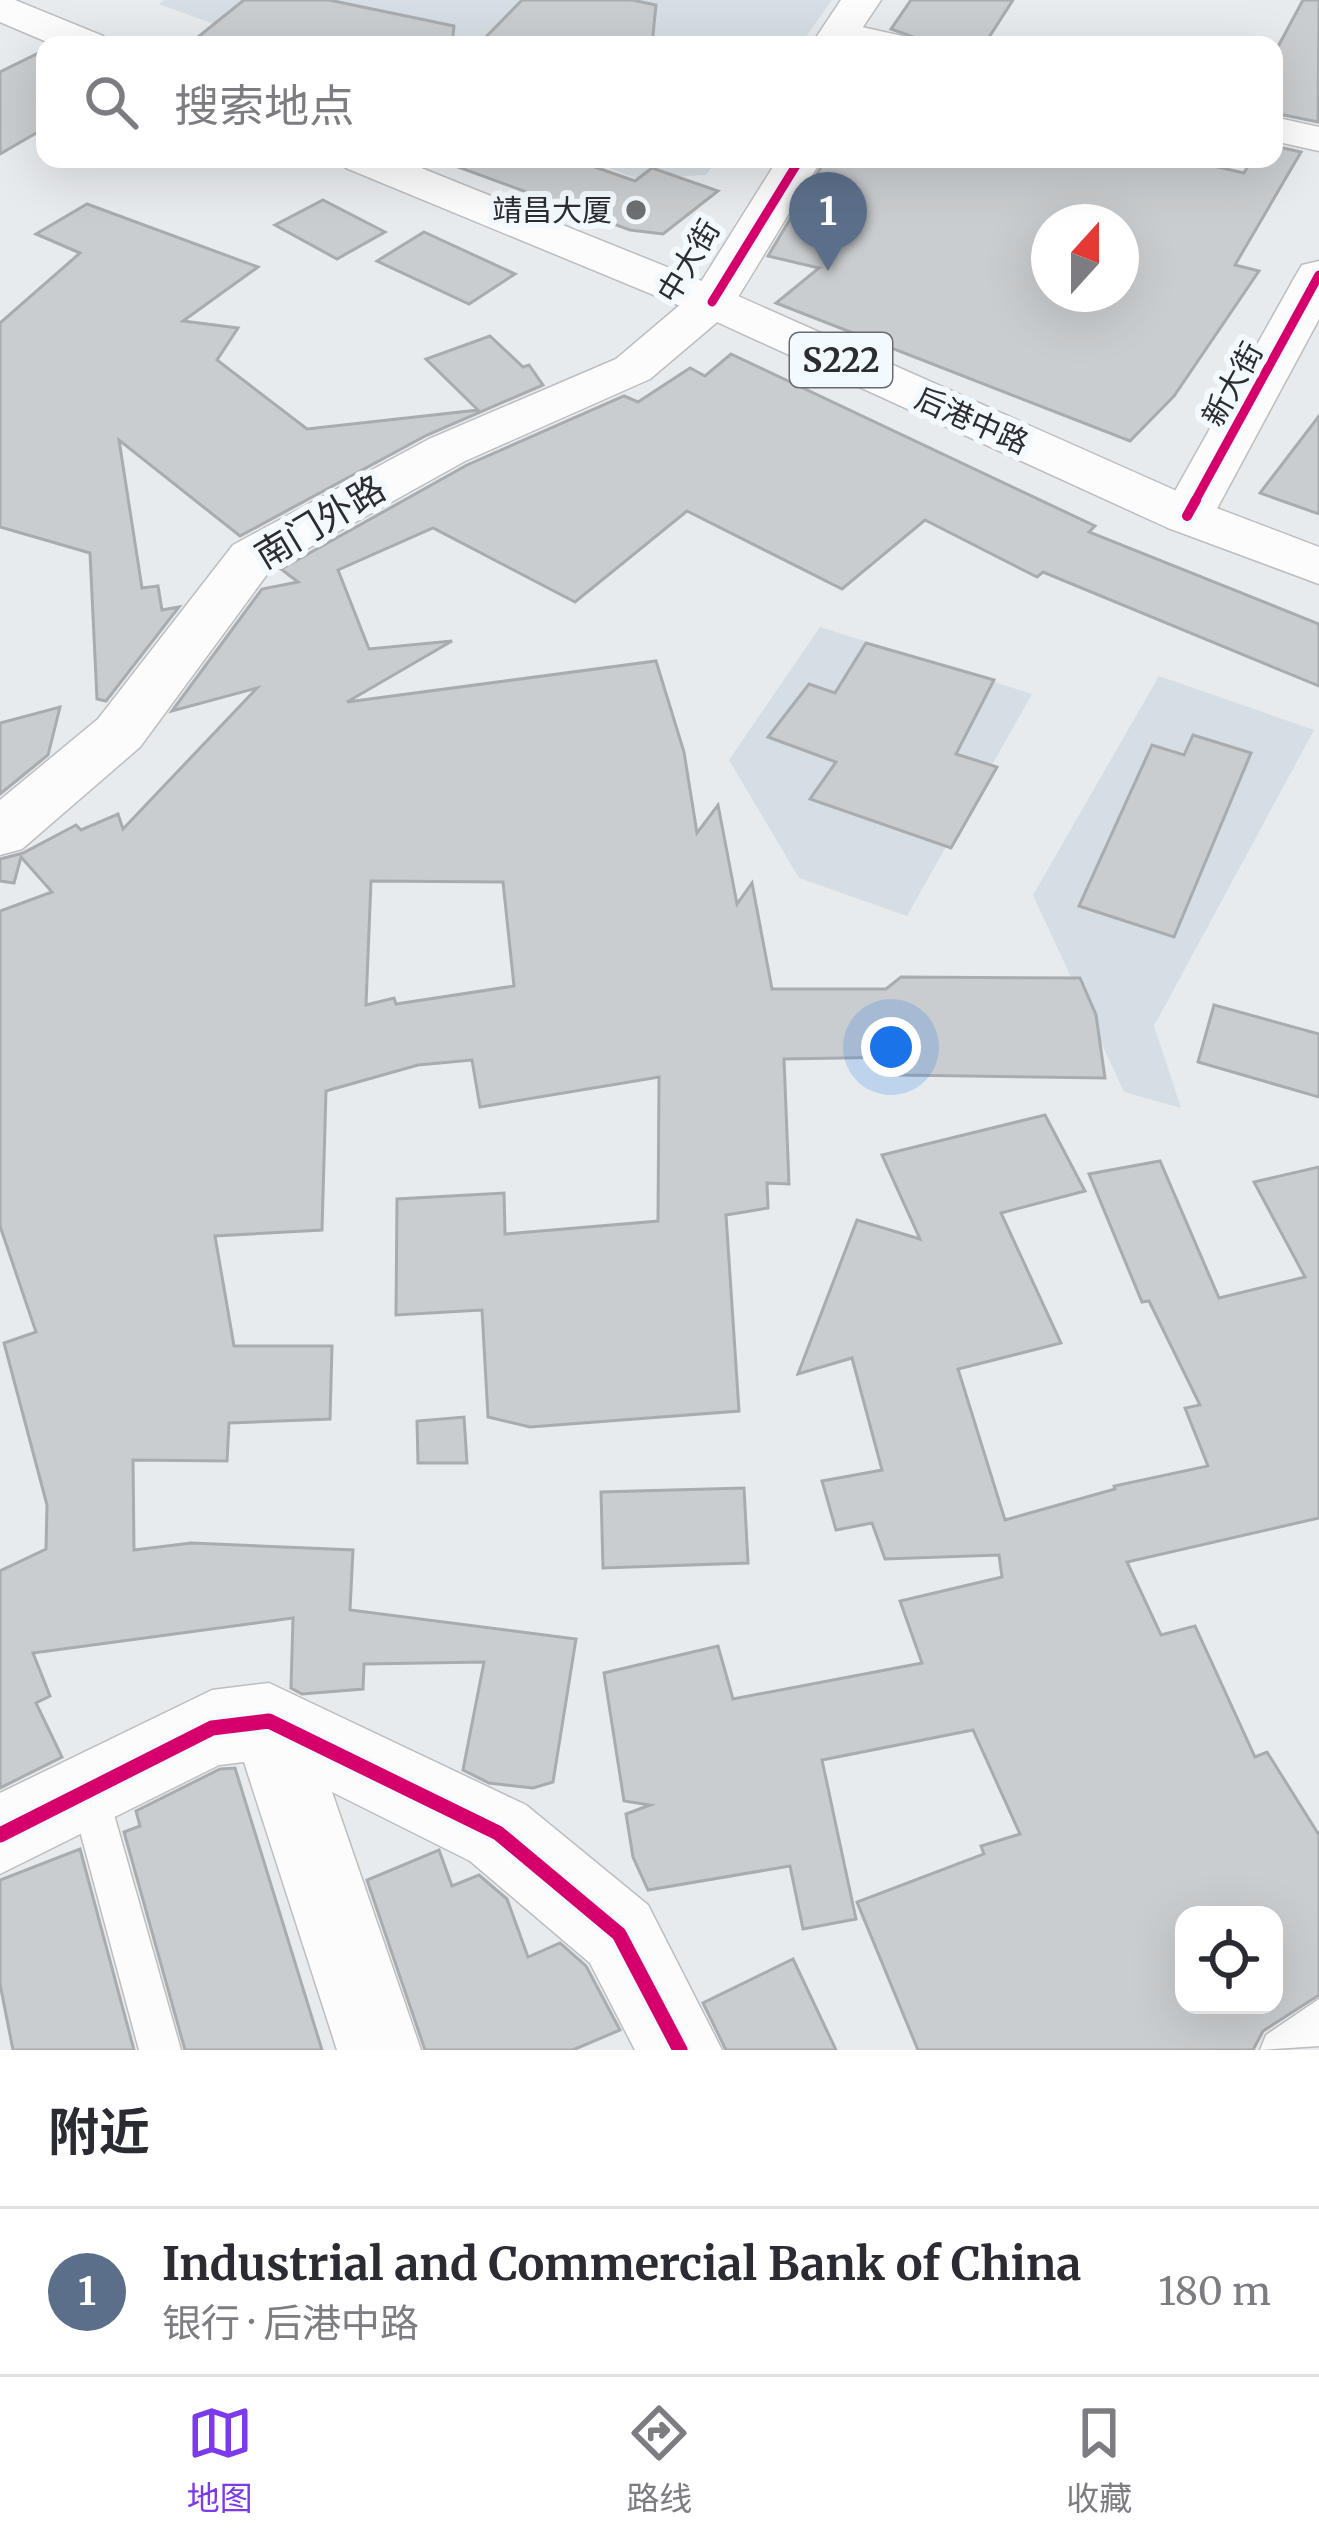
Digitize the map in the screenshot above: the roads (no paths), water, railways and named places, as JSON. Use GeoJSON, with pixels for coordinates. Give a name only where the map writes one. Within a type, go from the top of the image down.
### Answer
{"type":"FeatureCollection","features":[{"type":"Feature","properties":{"kind":"main road"},"geometry":{"type":"LineString","coordinates":[[862,35],[899,0]]}},
{"type":"Feature","properties":{"kind":"main road"},"geometry":{"type":"LineString","coordinates":[[0,8],[67,36]]}},
{"type":"Feature","properties":{"kind":"main road","name":"后港中路"},"geometry":{"type":"LineString","coordinates":[[389,168],[694,267],[1186,516],[1319,567]]}},
{"type":"Feature","properties":{"kind":"main road","name":"中大街"},"geometry":{"type":"LineString","coordinates":[[694,267],[749,168]]}},
{"type":"Feature","properties":{"kind":"main road","name":"中大街"},"geometry":{"type":"LineString","coordinates":[[694,267],[791,168]]}},
{"type":"Feature","properties":{"kind":"main road","name":"南门外路"},"geometry":{"type":"LineString","coordinates":[[0,833],[119,733],[252,557],[433,457],[633,368],[694,267]]}},
{"type":"Feature","properties":{"kind":"main road","name":"新大街"},"geometry":{"type":"LineString","coordinates":[[1186,516],[1319,275]]}},
{"type":"Feature","properties":{"kind":"street"},"geometry":{"type":"LineString","coordinates":[[1283,131],[1319,139]]}},
{"type":"Feature","properties":{"kind":"street"},"geometry":{"type":"LineString","coordinates":[[269,1721],[379,2050]]}},
{"type":"Feature","properties":{"kind":"street"},"geometry":{"type":"LineString","coordinates":[[0,1834],[212,1728],[269,1721],[497,1833],[620,1934],[672,2047]]}},
{"type":"Feature","properties":{"kind":"lane"},"geometry":{"type":"LineString","coordinates":[[88,1790],[160,2050]]}},
{"type":"Feature","properties":{"kind":"lane"},"geometry":{"type":"LineString","coordinates":[[1281,2050],[1319,2020]]}},
{"type":"Feature","properties":{"kind":"place","name":"靖昌大厦"},"geometry":{"type":"Point","coordinates":[636,210]}},
{"type":"Feature","properties":{"kind":"place","name":"Industrial and Commercial Bank of China"},"geometry":{"type":"Point","coordinates":[828,271]}}]}
